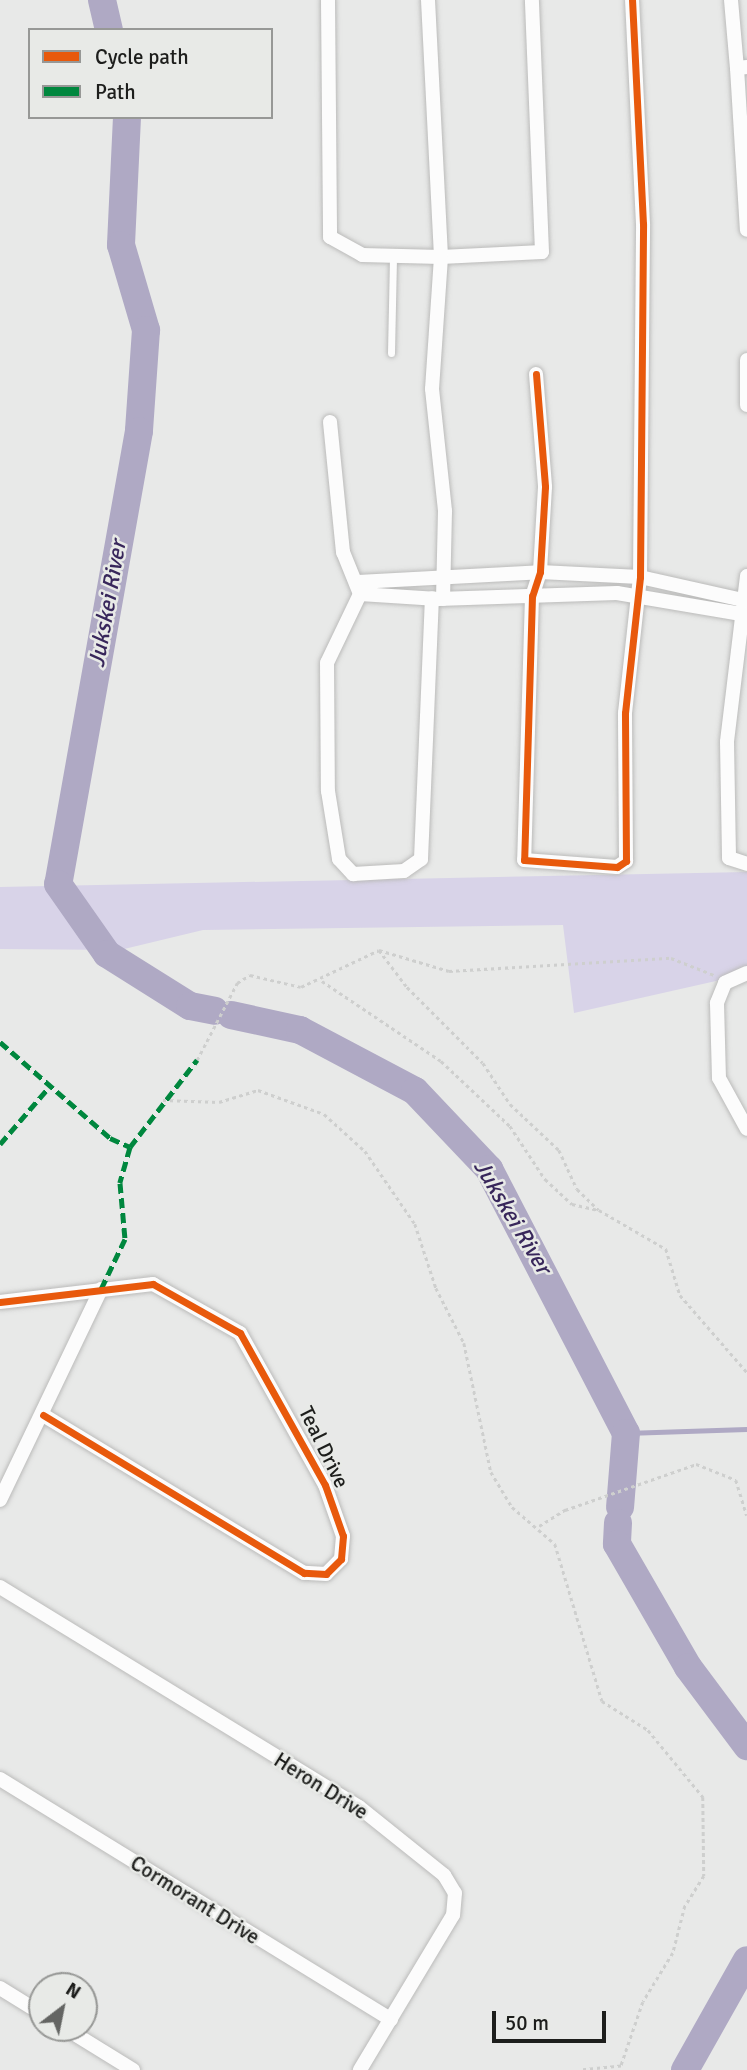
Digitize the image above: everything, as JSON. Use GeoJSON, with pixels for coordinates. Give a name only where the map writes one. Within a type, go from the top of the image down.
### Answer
{"type":"FeatureCollection","features":[{"type":"Feature","properties":{"kind":"street"},"geometry":{"type":"LineString","coordinates":[[328,0],[330,237],[345,250],[393,256],[441,257],[542,252],[532,0]]}},
{"type":"Feature","properties":{"kind":"street"},"geometry":{"type":"LineString","coordinates":[[330,422],[343,552],[359,588],[327,663],[325,701],[328,791],[340,859],[353,874],[404,871],[421,859],[438,599],[444,580],[445,511],[432,389],[441,257],[428,0]]}},
{"type":"Feature","properties":{"kind":"street"},"geometry":{"type":"LineString","coordinates":[[536,374],[545,487],[540,572],[532,596],[524,860],[609,867],[626,861],[625,713],[640,577],[643,224],[632,0]]}},
{"type":"Feature","properties":{"kind":"street"},"geometry":{"type":"LineString","coordinates":[[732,0],[742,67],[747,230]]}},
{"type":"Feature","properties":{"kind":"street"},"geometry":{"type":"LineString","coordinates":[[747,360],[747,405]]}},
{"type":"Feature","properties":{"kind":"street"},"geometry":{"type":"LineString","coordinates":[[359,588],[540,572],[640,577],[746,608]]}},
{"type":"Feature","properties":{"kind":"street"},"geometry":{"type":"LineString","coordinates":[[747,576],[746,608],[727,742],[729,858],[747,864]]}},
{"type":"Feature","properties":{"kind":"street"},"geometry":{"type":"LineString","coordinates":[[359,588],[438,599],[637,594],[746,608]]}},
{"type":"Feature","properties":{"kind":"street"},"geometry":{"type":"LineString","coordinates":[[747,973],[725,983],[717,998],[719,1078],[747,1129]]}},
{"type":"Feature","properties":{"kind":"street","name":"Teal Drive"},"geometry":{"type":"LineString","coordinates":[[0,1302],[158,1284],[247,1340],[325,1485],[343,1536],[341,1559],[326,1574],[304,1573],[43,1415]]}},
{"type":"Feature","properties":{"kind":"street"},"geometry":{"type":"LineString","coordinates":[[0,1500],[101,1289]]}},
{"type":"Feature","properties":{"kind":"street","name":"Heron Drive"},"geometry":{"type":"LineString","coordinates":[[0,1587],[359,1807],[439,1870],[456,1907],[359,2070]]}},
{"type":"Feature","properties":{"kind":"street","name":"Cormorant Drive"},"geometry":{"type":"LineString","coordinates":[[0,1779],[391,2020]]}},
{"type":"Feature","properties":{"kind":"street"},"geometry":{"type":"LineString","coordinates":[[0,1988],[28,2005]]}},
{"type":"Feature","properties":{"kind":"street"},"geometry":{"type":"LineString","coordinates":[[88,2042],[134,2070]]}},
{"type":"Feature","properties":{"kind":"street"},"geometry":{"type":"LineString","coordinates":[[106,2070],[107,2054]]}},
{"type":"Feature","properties":{"kind":"lane"},"geometry":{"type":"LineString","coordinates":[[391,353],[393,256]]}},
{"type":"Feature","properties":{"kind":"path"},"geometry":{"type":"LineString","coordinates":[[379,950],[407,988],[483,1063],[510,1104],[559,1150],[577,1189],[599,1210],[666,1249],[680,1295],[747,1372]]}},
{"type":"Feature","properties":{"kind":"path"},"geometry":{"type":"LineString","coordinates":[[197,1060],[237,983],[250,975],[301,987],[322,981],[348,960],[379,950],[449,971],[486,972],[528,962],[671,958],[725,983]]}},
{"type":"Feature","properties":{"kind":"path"},"geometry":{"type":"LineString","coordinates":[[322,981],[410,1035],[510,1126],[545,1179],[572,1204],[599,1210]]}},
{"type":"Feature","properties":{"kind":"path"},"geometry":{"type":"LineString","coordinates":[[163,1100],[219,1102],[258,1090],[324,1114],[365,1151],[415,1224],[464,1343],[491,1472],[512,1507],[539,1526],[555,1545],[601,1701],[648,1730],[703,1797],[704,1876],[685,1906],[674,1953],[643,2002],[621,2066],[580,2070]]}},
{"type":"Feature","properties":{"kind":"path"},"geometry":{"type":"LineString","coordinates":[[539,1526],[565,1510],[663,1473],[696,1464],[725,1471],[744,1493],[747,1515]]}},
{"type":"Feature","properties":{"kind":"shaded area"},"geometry":{"type":"Polygon","coordinates":[[[747,872],[747,974],[574,1013],[563,925],[203,930],[120,950],[0,949],[0,887],[747,872]]]}},
{"type":"Feature","properties":{"kind":"waterway","name":"Jukskei River"},"geometry":{"type":"LineString","coordinates":[[102,0],[109,28]]}},
{"type":"Feature","properties":{"kind":"waterway","name":"Jukskei River"},"geometry":{"type":"LineString","coordinates":[[127,119],[121,245],[146,330],[139,431],[58,884],[107,954],[190,1006],[215,1011]]}},
{"type":"Feature","properties":{"kind":"waterway","name":"Jukskei River"},"geometry":{"type":"LineString","coordinates":[[231,1015],[300,1030],[415,1091],[489,1169],[626,1433],[620,1507]]}},
{"type":"Feature","properties":{"kind":"waterway"},"geometry":{"type":"LineString","coordinates":[[626,1433],[747,1429]]}},
{"type":"Feature","properties":{"kind":"waterway","name":"Jukskei River"},"geometry":{"type":"LineString","coordinates":[[618,1523],[617,1544],[688,1667],[747,1746]]}},
{"type":"Feature","properties":{"kind":"waterway","name":"Jukskei River"},"geometry":{"type":"LineString","coordinates":[[685,2070],[747,1960]]}},
{"type":"Feature","properties":{"kind":"marked path"},"geometry":{"type":"LineString","coordinates":[[0,1042],[110,1138],[130,1147],[120,1183],[125,1239],[101,1289]]}},
{"type":"Feature","properties":{"kind":"marked path"},"geometry":{"type":"LineString","coordinates":[[130,1147],[197,1060]]}},
{"type":"Feature","properties":{"kind":"marked path"},"geometry":{"type":"LineString","coordinates":[[0,1144],[51,1085]]}},
{"type":"Feature","properties":{"kind":"cycle path"},"geometry":{"type":"LineString","coordinates":[[536,374],[545,487],[540,572],[532,596],[524,860],[617,867],[626,861],[625,713],[640,577],[643,224],[632,0]]}},
{"type":"Feature","properties":{"kind":"cycle path"},"geometry":{"type":"LineString","coordinates":[[0,1302],[153,1284],[240,1333],[325,1485],[343,1536],[341,1559],[326,1574],[304,1573],[43,1415]]}}]}
